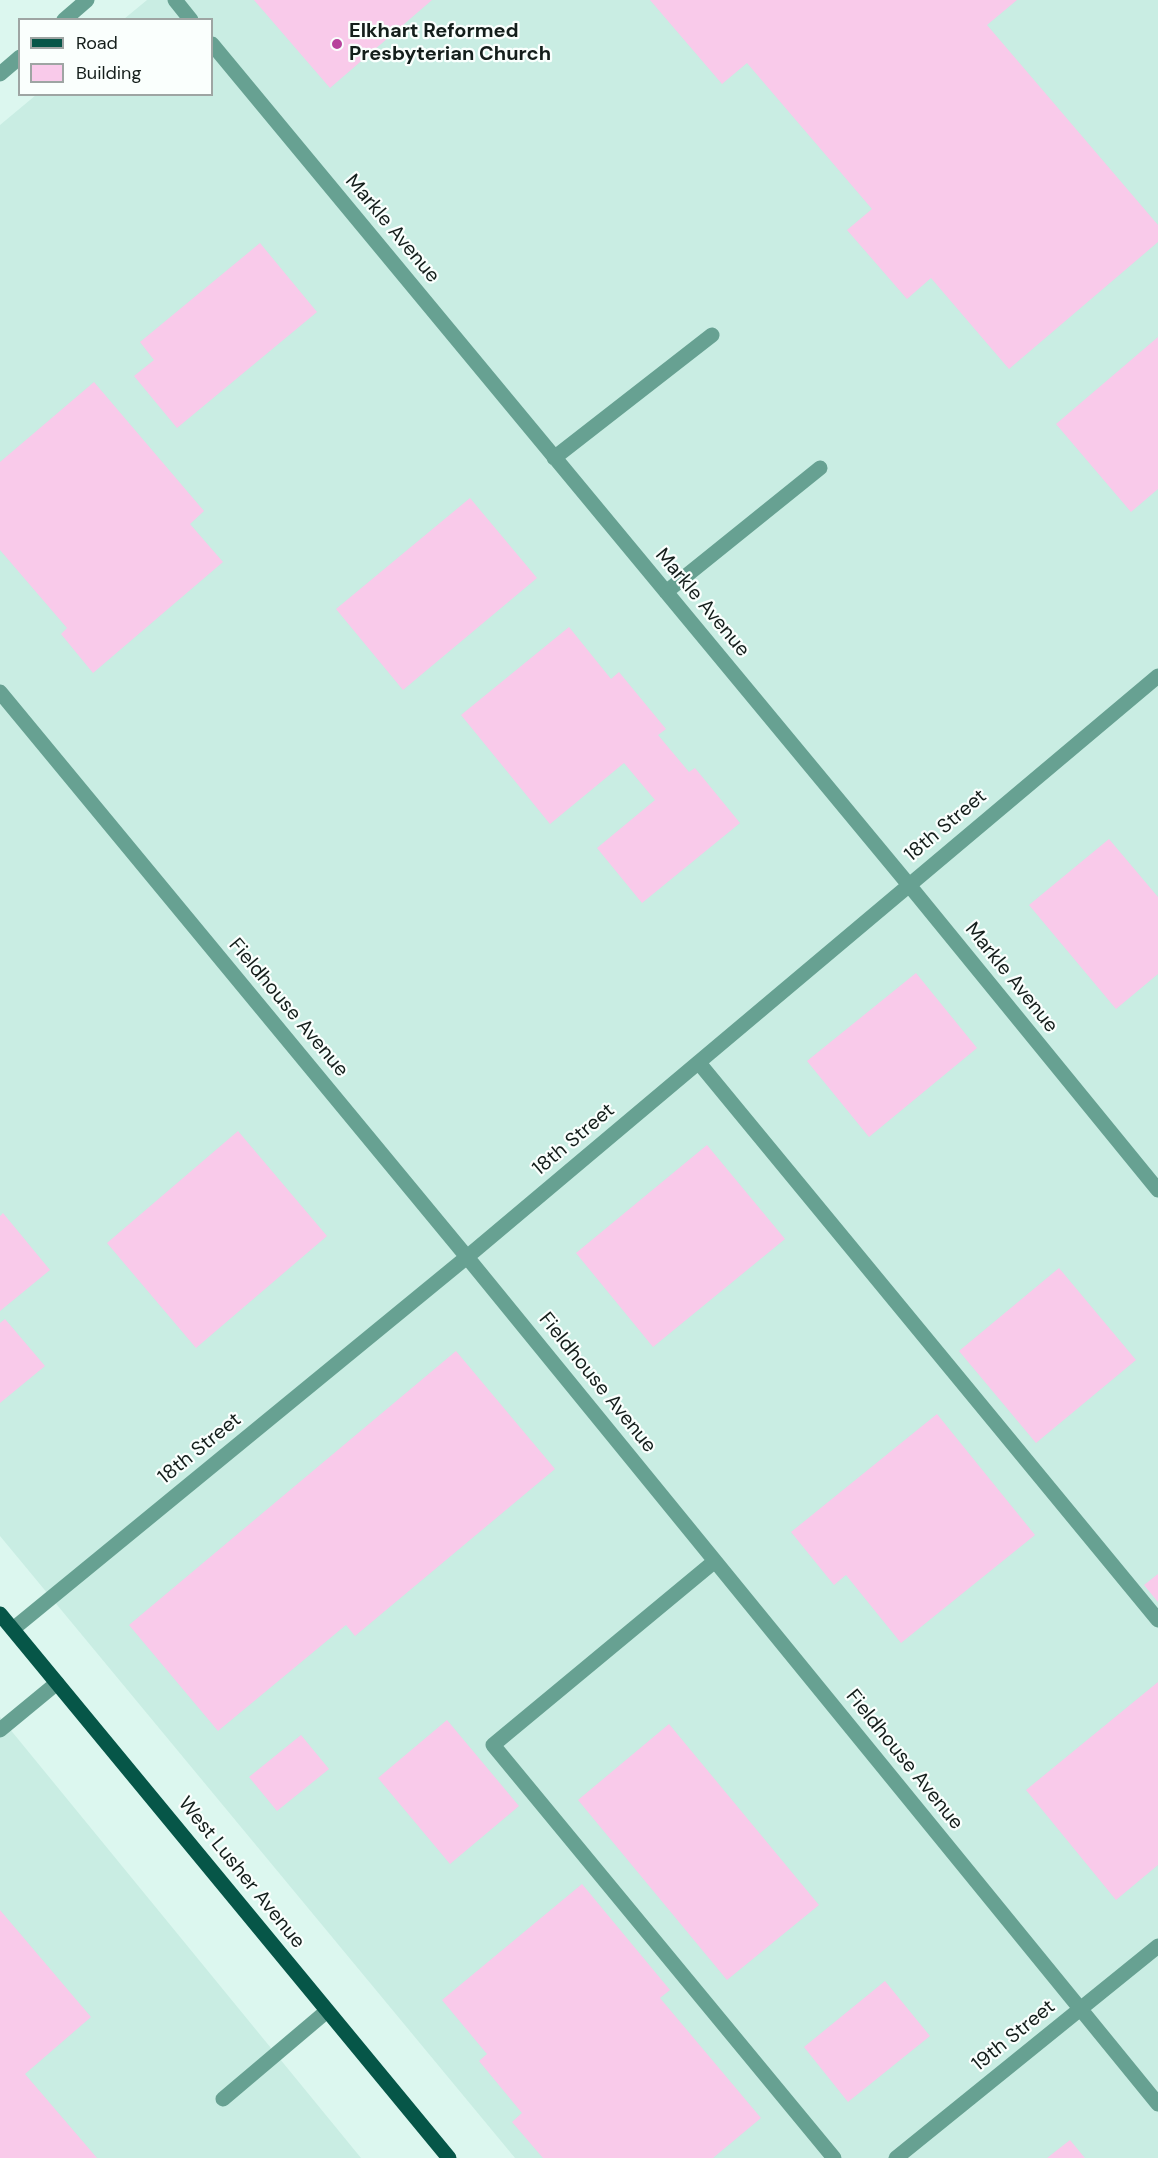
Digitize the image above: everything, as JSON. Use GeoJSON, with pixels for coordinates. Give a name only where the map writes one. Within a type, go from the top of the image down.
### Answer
{"type":"FeatureCollection","features":[{"type":"Feature","properties":{"kind":"main road","name":"West Lusher Avenue"},"geometry":{"type":"LineString","coordinates":[[0,1614],[449,2158]]}},
{"type":"Feature","properties":{"kind":"street"},"geometry":{"type":"LineString","coordinates":[[66,18],[87,0]]}},
{"type":"Feature","properties":{"kind":"street"},"geometry":{"type":"LineString","coordinates":[[175,0],[189,18]]}},
{"type":"Feature","properties":{"kind":"street","name":"Markle Avenue"},"geometry":{"type":"LineString","coordinates":[[213,45],[909,885],[1158,1190]]}},
{"type":"Feature","properties":{"kind":"street"},"geometry":{"type":"LineString","coordinates":[[0,74],[18,59]]}},
{"type":"Feature","properties":{"kind":"street"},"geometry":{"type":"LineString","coordinates":[[554,458],[712,335]]}},
{"type":"Feature","properties":{"kind":"street"},"geometry":{"type":"LineString","coordinates":[[666,592],[820,468]]}},
{"type":"Feature","properties":{"kind":"street","name":"18th Street"},"geometry":{"type":"LineString","coordinates":[[13,1629],[467,1257],[1158,676]]}},
{"type":"Feature","properties":{"kind":"street","name":"Fieldhouse Avenue"},"geometry":{"type":"LineString","coordinates":[[0,692],[467,1257],[1158,2104]]}},
{"type":"Feature","properties":{"kind":"street"},"geometry":{"type":"LineString","coordinates":[[699,1062],[1158,1620]]}},
{"type":"Feature","properties":{"kind":"street"},"geometry":{"type":"LineString","coordinates":[[715,1561],[493,1745],[834,2158]]}},
{"type":"Feature","properties":{"kind":"street"},"geometry":{"type":"LineString","coordinates":[[0,1730],[57,1683]]}},
{"type":"Feature","properties":{"kind":"street","name":"19th Street"},"geometry":{"type":"LineString","coordinates":[[896,2158],[1158,1946]]}},
{"type":"Feature","properties":{"kind":"street"},"geometry":{"type":"LineString","coordinates":[[224,2099],[327,2010]]}},
{"type":"Feature","properties":{"kind":"shaded area"},"geometry":{"type":"Polygon","coordinates":[[[147,0],[1158,0],[1158,2158],[515,2158],[0,1536],[0,125],[35,96],[213,96],[213,18],[125,18],[147,0]]]}},
{"type":"Feature","properties":{"kind":"shaded area"},"geometry":{"type":"Polygon","coordinates":[[[0,1717],[361,2158],[0,2158],[0,1717]]]}},
{"type":"Feature","properties":{"kind":"building","name":"Elkhart Reformed Presbyterian Church"},"geometry":{"type":"Polygon","coordinates":[[[254,0],[432,0],[330,88],[254,0]]]}},
{"type":"Feature","properties":{"kind":"building"},"geometry":{"type":"Polygon","coordinates":[[[650,0],[1017,0],[987,25],[1158,225],[1158,242],[1009,369],[931,278],[907,299],[847,230],[872,209],[747,63],[722,84],[650,0]]]}},
{"type":"Feature","properties":{"kind":"building"},"geometry":{"type":"Polygon","coordinates":[[[260,243],[317,312],[177,428],[134,376],[154,360],[140,342],[260,243]]]}},
{"type":"Feature","properties":{"kind":"building"},"geometry":{"type":"Polygon","coordinates":[[[1158,337],[1158,489],[1131,512],[1056,424],[1158,337]]]}},
{"type":"Feature","properties":{"kind":"building"},"geometry":{"type":"Polygon","coordinates":[[[94,382],[204,511],[190,524],[223,562],[93,673],[61,634],[67,628],[0,550],[0,462],[94,382]]]}},
{"type":"Feature","properties":{"kind":"building"},"geometry":{"type":"Polygon","coordinates":[[[470,498],[537,578],[403,690],[336,609],[470,498]]]}},
{"type":"Feature","properties":{"kind":"building"},"geometry":{"type":"Polygon","coordinates":[[[569,627],[611,679],[619,672],[666,729],[658,735],[689,772],[695,768],[740,823],[642,903],[597,848],[655,800],[624,763],[550,824],[461,715],[569,627]]]}},
{"type":"Feature","properties":{"kind":"building"},"geometry":{"type":"Polygon","coordinates":[[[1109,839],[1158,897],[1158,974],[1116,1009],[1029,905],[1109,839]]]}},
{"type":"Feature","properties":{"kind":"building"},"geometry":{"type":"Polygon","coordinates":[[[916,973],[977,1048],[869,1137],[807,1061],[916,973]]]}},
{"type":"Feature","properties":{"kind":"building"},"geometry":{"type":"Polygon","coordinates":[[[238,1131],[327,1236],[196,1348],[107,1243],[238,1131]]]}},
{"type":"Feature","properties":{"kind":"building"},"geometry":{"type":"Polygon","coordinates":[[[707,1145],[785,1239],[653,1347],[576,1253],[707,1145]]]}},
{"type":"Feature","properties":{"kind":"building"},"geometry":{"type":"Polygon","coordinates":[[[3,1213],[50,1270],[0,1311],[0,1216],[3,1213]]]}},
{"type":"Feature","properties":{"kind":"building"},"geometry":{"type":"Polygon","coordinates":[[[1059,1268],[1136,1360],[1036,1443],[959,1351],[1059,1268]]]}},
{"type":"Feature","properties":{"kind":"building"},"geometry":{"type":"Polygon","coordinates":[[[5,1319],[45,1366],[0,1403],[0,1323],[5,1319]]]}},
{"type":"Feature","properties":{"kind":"building"},"geometry":{"type":"Polygon","coordinates":[[[456,1351],[555,1469],[355,1636],[346,1625],[218,1731],[129,1625],[456,1351]]]}},
{"type":"Feature","properties":{"kind":"building"},"geometry":{"type":"Polygon","coordinates":[[[937,1414],[1035,1535],[901,1643],[846,1575],[834,1585],[791,1532],[937,1414]]]}},
{"type":"Feature","properties":{"kind":"building"},"geometry":{"type":"Polygon","coordinates":[[[1158,1574],[1158,1602],[1144,1585],[1158,1574]]]}},
{"type":"Feature","properties":{"kind":"building"},"geometry":{"type":"Polygon","coordinates":[[[1158,1682],[1158,1865],[1116,1900],[1026,1790],[1158,1682]]]}},
{"type":"Feature","properties":{"kind":"building"},"geometry":{"type":"Polygon","coordinates":[[[447,1720],[519,1806],[450,1864],[378,1778],[447,1720]]]}},
{"type":"Feature","properties":{"kind":"building"},"geometry":{"type":"Polygon","coordinates":[[[669,1724],[819,1905],[727,1980],[578,1800],[669,1724]]]}},
{"type":"Feature","properties":{"kind":"building"},"geometry":{"type":"Polygon","coordinates":[[[301,1735],[329,1769],[277,1811],[249,1777],[301,1735]]]}},
{"type":"Feature","properties":{"kind":"building"},"geometry":{"type":"Polygon","coordinates":[[[582,1884],[670,1990],[660,1998],[761,2118],[713,2158],[543,2158],[512,2122],[522,2113],[479,2061],[487,2054],[442,2000],[582,1884]]]}},
{"type":"Feature","properties":{"kind":"building"},"geometry":{"type":"Polygon","coordinates":[[[0,1910],[91,2017],[25,2074],[97,2158],[0,2158],[0,1910]]]}},
{"type":"Feature","properties":{"kind":"building"},"geometry":{"type":"Polygon","coordinates":[[[885,1981],[930,2036],[848,2102],[804,2047],[885,1981]]]}},
{"type":"Feature","properties":{"kind":"building"},"geometry":{"type":"Polygon","coordinates":[[[1070,2140],[1085,2158],[1047,2158],[1070,2140]]]}},
{"type":"Feature","properties":{"kind":"place","name":"Elkhart Reformed Presbyterian Church"},"geometry":{"type":"Point","coordinates":[337,44]}}]}
